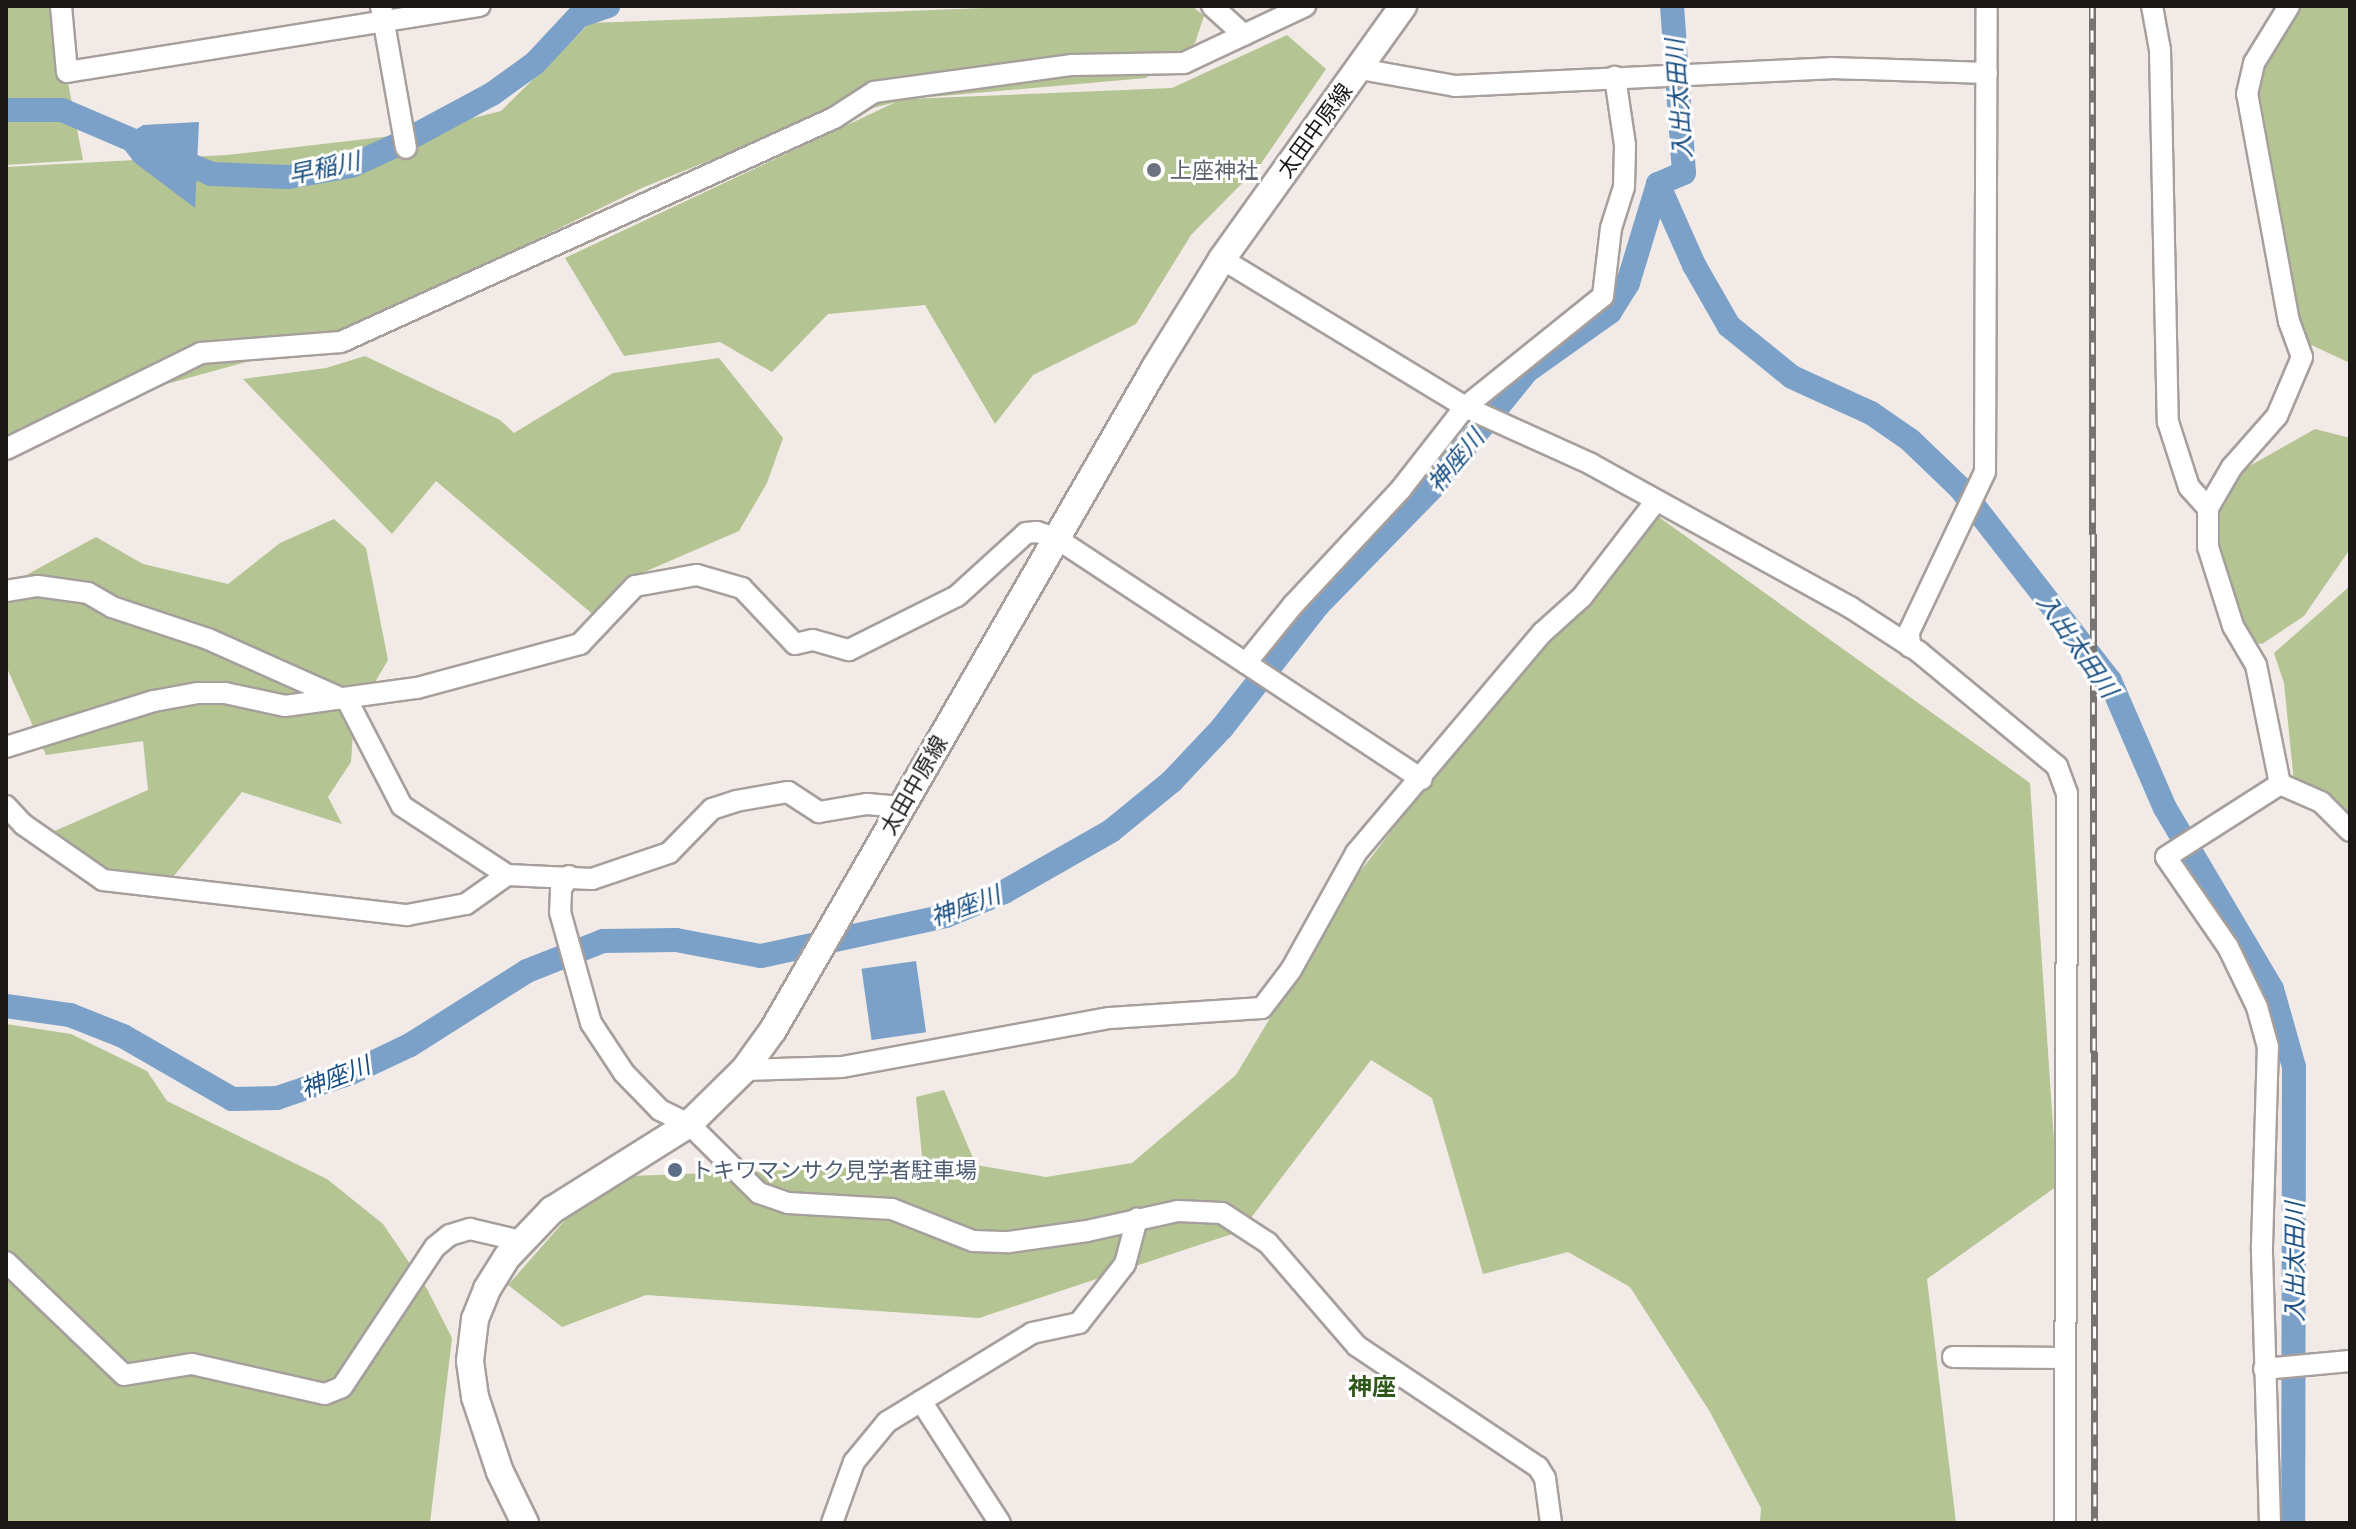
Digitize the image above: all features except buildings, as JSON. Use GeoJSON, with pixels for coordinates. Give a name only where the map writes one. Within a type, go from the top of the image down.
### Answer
{"type":"FeatureCollection","features":[{"type":"Feature","properties":{"kind":"main road","name":"太田中原線"},"geometry":{"type":"LineString","coordinates":[[525,1523],[478,1415],[470,1361],[475,1319],[487,1289],[521,1241],[552,1210],[689,1124],[744,1070],[1222,259],[1403,6]]}},
{"type":"Feature","properties":{"kind":"street"},"geometry":{"type":"LineString","coordinates":[[61,6],[67,72],[383,15],[480,6]]}},
{"type":"Feature","properties":{"kind":"street"},"geometry":{"type":"LineString","coordinates":[[1212,6],[1244,35]]}},
{"type":"Feature","properties":{"kind":"street"},"geometry":{"type":"LineString","coordinates":[[6,449],[201,353],[316,347],[352,337],[834,118],[874,92],[1046,67],[1184,63],[1305,6]]}},
{"type":"Feature","properties":{"kind":"street"},"geometry":{"type":"LineString","coordinates":[[1910,647],[1909,632],[1985,472],[1987,6]]}},
{"type":"Feature","properties":{"kind":"street"},"geometry":{"type":"LineString","coordinates":[[2152,6],[2160,50],[2168,422],[2189,487],[2208,508]]}},
{"type":"Feature","properties":{"kind":"street"},"geometry":{"type":"LineString","coordinates":[[2280,784],[2256,665],[2233,626],[2208,547],[2208,508],[2232,467],[2277,416],[2302,357],[2289,322],[2247,94],[2254,63],[2270,44],[2289,6]]}},
{"type":"Feature","properties":{"kind":"street"},"geometry":{"type":"LineString","coordinates":[[383,15],[406,148]]}},
{"type":"Feature","properties":{"kind":"street"},"geometry":{"type":"LineString","coordinates":[[1360,69],[1455,86],[1831,68],[1987,73]]}},
{"type":"Feature","properties":{"kind":"street"},"geometry":{"type":"LineString","coordinates":[[1246,663],[1401,489],[1465,407],[1603,296],[1611,228],[1624,187],[1625,145],[1615,77]]}},
{"type":"Feature","properties":{"kind":"street"},"geometry":{"type":"LineString","coordinates":[[1222,259],[1465,407],[1591,464],[1850,607],[1910,647],[2057,766],[2067,793],[2065,1523]]}},
{"type":"Feature","properties":{"kind":"street"},"geometry":{"type":"LineString","coordinates":[[744,1070],[842,1067],[1110,1018],[1262,1008],[1291,970],[1356,853],[1422,779],[1515,664],[1582,597],[1656,501]]}},
{"type":"Feature","properties":{"kind":"street"},"geometry":{"type":"LineString","coordinates":[[6,747],[154,701],[198,693],[225,693],[285,706],[347,700],[559,652],[598,629],[635,586],[697,575],[742,588],[795,644],[813,640],[849,650],[957,596],[1026,533],[1056,538],[1422,779]]}},
{"type":"Feature","properties":{"kind":"street"},"geometry":{"type":"LineString","coordinates":[[6,591],[38,586],[88,593],[112,607],[208,639],[347,700],[402,806],[507,875],[592,879],[669,853],[712,809],[736,801],[788,792],[819,812],[867,804],[901,807]]}},
{"type":"Feature","properties":{"kind":"street"},"geometry":{"type":"LineString","coordinates":[[2280,784],[2321,802],[2350,831]]}},
{"type":"Feature","properties":{"kind":"street"},"geometry":{"type":"LineString","coordinates":[[2270,1523],[2264,1369],[2268,1047],[2257,1007],[2228,947],[2166,857],[2280,784]]}},
{"type":"Feature","properties":{"kind":"street"},"geometry":{"type":"LineString","coordinates":[[6,806],[24,825],[103,880],[407,915],[466,904],[507,875]]}},
{"type":"Feature","properties":{"kind":"street"},"geometry":{"type":"LineString","coordinates":[[569,876],[561,889],[560,912],[591,1023],[624,1073],[660,1110],[689,1124],[743,1183],[788,1203],[892,1209],[973,1241],[1009,1242],[1178,1211],[1222,1213],[1239,1220],[1268,1243],[1357,1346],[1538,1467],[1545,1478],[1551,1523]]}},
{"type":"Feature","properties":{"kind":"street"},"geometry":{"type":"LineString","coordinates":[[832,1523],[861,1451],[887,1422],[1032,1333],[1079,1323],[1125,1264],[1137,1219]]}},
{"type":"Feature","properties":{"kind":"street"},"geometry":{"type":"LineString","coordinates":[[6,1262],[124,1375],[192,1364],[325,1394],[342,1387],[435,1247],[450,1235],[470,1229],[521,1241]]}},
{"type":"Feature","properties":{"kind":"street"},"geometry":{"type":"LineString","coordinates":[[1953,1357],[2065,1358]]}},
{"type":"Feature","properties":{"kind":"street"},"geometry":{"type":"LineString","coordinates":[[2264,1369],[2350,1361]]}},
{"type":"Feature","properties":{"kind":"street"},"geometry":{"type":"LineString","coordinates":[[921,1401],[1000,1523]]}},
{"type":"Feature","properties":{"kind":"green space"},"geometry":{"type":"Polygon","coordinates":[[[6,6],[53,6],[83,160],[6,165],[6,6]]]}},
{"type":"Feature","properties":{"kind":"green space"},"geometry":{"type":"Polygon","coordinates":[[[1037,6],[1192,6],[1204,16],[1195,43],[1146,78],[907,99],[1172,88],[1287,35],[1326,69],[1260,165],[1191,235],[1136,324],[1033,375],[995,424],[925,305],[828,314],[772,372],[720,342],[624,356],[565,258],[896,102],[780,132],[644,187],[336,337],[134,393],[6,457],[6,167],[227,155],[409,134],[501,111],[590,23],[1037,6]]]}},
{"type":"Feature","properties":{"kind":"green space"},"geometry":{"type":"Polygon","coordinates":[[[2293,6],[2350,6],[2350,363],[2294,337],[2247,94],[2293,6]]]}},
{"type":"Feature","properties":{"kind":"green space"},"geometry":{"type":"Polygon","coordinates":[[[365,356],[500,420],[514,433],[613,373],[719,358],[783,438],[767,483],[739,531],[635,576],[603,623],[436,481],[392,534],[243,379],[326,368],[365,356]]]}},
{"type":"Feature","properties":{"kind":"green space"},"geometry":{"type":"Polygon","coordinates":[[[2315,429],[2350,438],[2350,549],[2304,616],[2262,644],[2242,641],[2210,520],[2246,468],[2315,429]]]}},
{"type":"Feature","properties":{"kind":"green space"},"geometry":{"type":"Polygon","coordinates":[[[1656,515],[2030,783],[2057,1186],[1927,1279],[1956,1523],[1760,1523],[1761,1508],[1710,1412],[1630,1287],[1568,1252],[1483,1274],[1432,1098],[1371,1060],[1241,1231],[979,1318],[646,1295],[562,1327],[508,1285],[603,1177],[923,1165],[916,1097],[944,1090],[976,1165],[1046,1177],[1132,1163],[1236,1075],[1349,886],[1547,629],[1656,515]]]}},
{"type":"Feature","properties":{"kind":"green space"},"geometry":{"type":"Polygon","coordinates":[[[334,519],[366,548],[388,660],[354,718],[351,762],[328,797],[342,824],[242,792],[169,882],[103,880],[41,837],[148,790],[143,741],[46,755],[6,666],[6,586],[96,537],[143,564],[228,584],[280,543],[334,519]]]}},
{"type":"Feature","properties":{"kind":"green space"},"geometry":{"type":"Polygon","coordinates":[[[2350,586],[2350,825],[2317,787],[2294,782],[2284,683],[2274,653],[2350,586]]]}},
{"type":"Feature","properties":{"kind":"green space"},"geometry":{"type":"Polygon","coordinates":[[[6,1024],[71,1034],[147,1071],[167,1101],[327,1179],[383,1224],[427,1289],[452,1338],[430,1523],[6,1523],[6,1024]]]}},
{"type":"Feature","properties":{"kind":"water"},"geometry":{"type":"Polygon","coordinates":[[[199,122],[195,208],[134,162],[118,141],[143,125],[199,122]]]}},
{"type":"Feature","properties":{"kind":"water"},"geometry":{"type":"Polygon","coordinates":[[[916,961],[926,1032],[872,1040],[862,969],[916,961]]]}},
{"type":"Feature","properties":{"kind":"waterway","name":"早稲川"},"geometry":{"type":"LineString","coordinates":[[6,110],[62,110],[211,174],[289,177],[351,166],[399,144],[492,94],[535,63],[579,16],[608,6]]}},
{"type":"Feature","properties":{"kind":"waterway","name":"入出太田川"},"geometry":{"type":"LineString","coordinates":[[1658,184],[1684,173],[1672,6]]}},
{"type":"Feature","properties":{"kind":"waterway","name":"入出太田川"},"geometry":{"type":"LineString","coordinates":[[1658,184],[1694,265],[1729,326],[1792,377],[1871,413],[1910,440],[1960,488],[2110,681],[2165,808],[2272,989],[2294,1067],[2293,1523]]}},
{"type":"Feature","properties":{"kind":"waterway","name":"神座川"},"geometry":{"type":"LineString","coordinates":[[6,1006],[70,1015],[123,1036],[232,1099],[277,1098],[351,1073],[410,1045],[527,971],[603,941],[676,940],[761,956],[946,916],[1004,892],[1111,831],[1172,781],[1222,728],[1318,605],[1433,487],[1527,371],[1610,312],[1628,283],[1658,184]]}},
{"type":"Feature","properties":{"kind":"railway"},"geometry":{"type":"LineString","coordinates":[[2092,6],[2095,1523]]}},
{"type":"Feature","properties":{"kind":"place","name":"上座神社"},"geometry":{"type":"Point","coordinates":[1154,170]}},
{"type":"Feature","properties":{"kind":"place","name":"トキワマンサク見学者駐車場"},"geometry":{"type":"Point","coordinates":[675,1170]}},
{"type":"Feature","properties":{"kind":"district","name":"神座"},"geometry":{"type":"Point","coordinates":[1372,1386]}}]}
